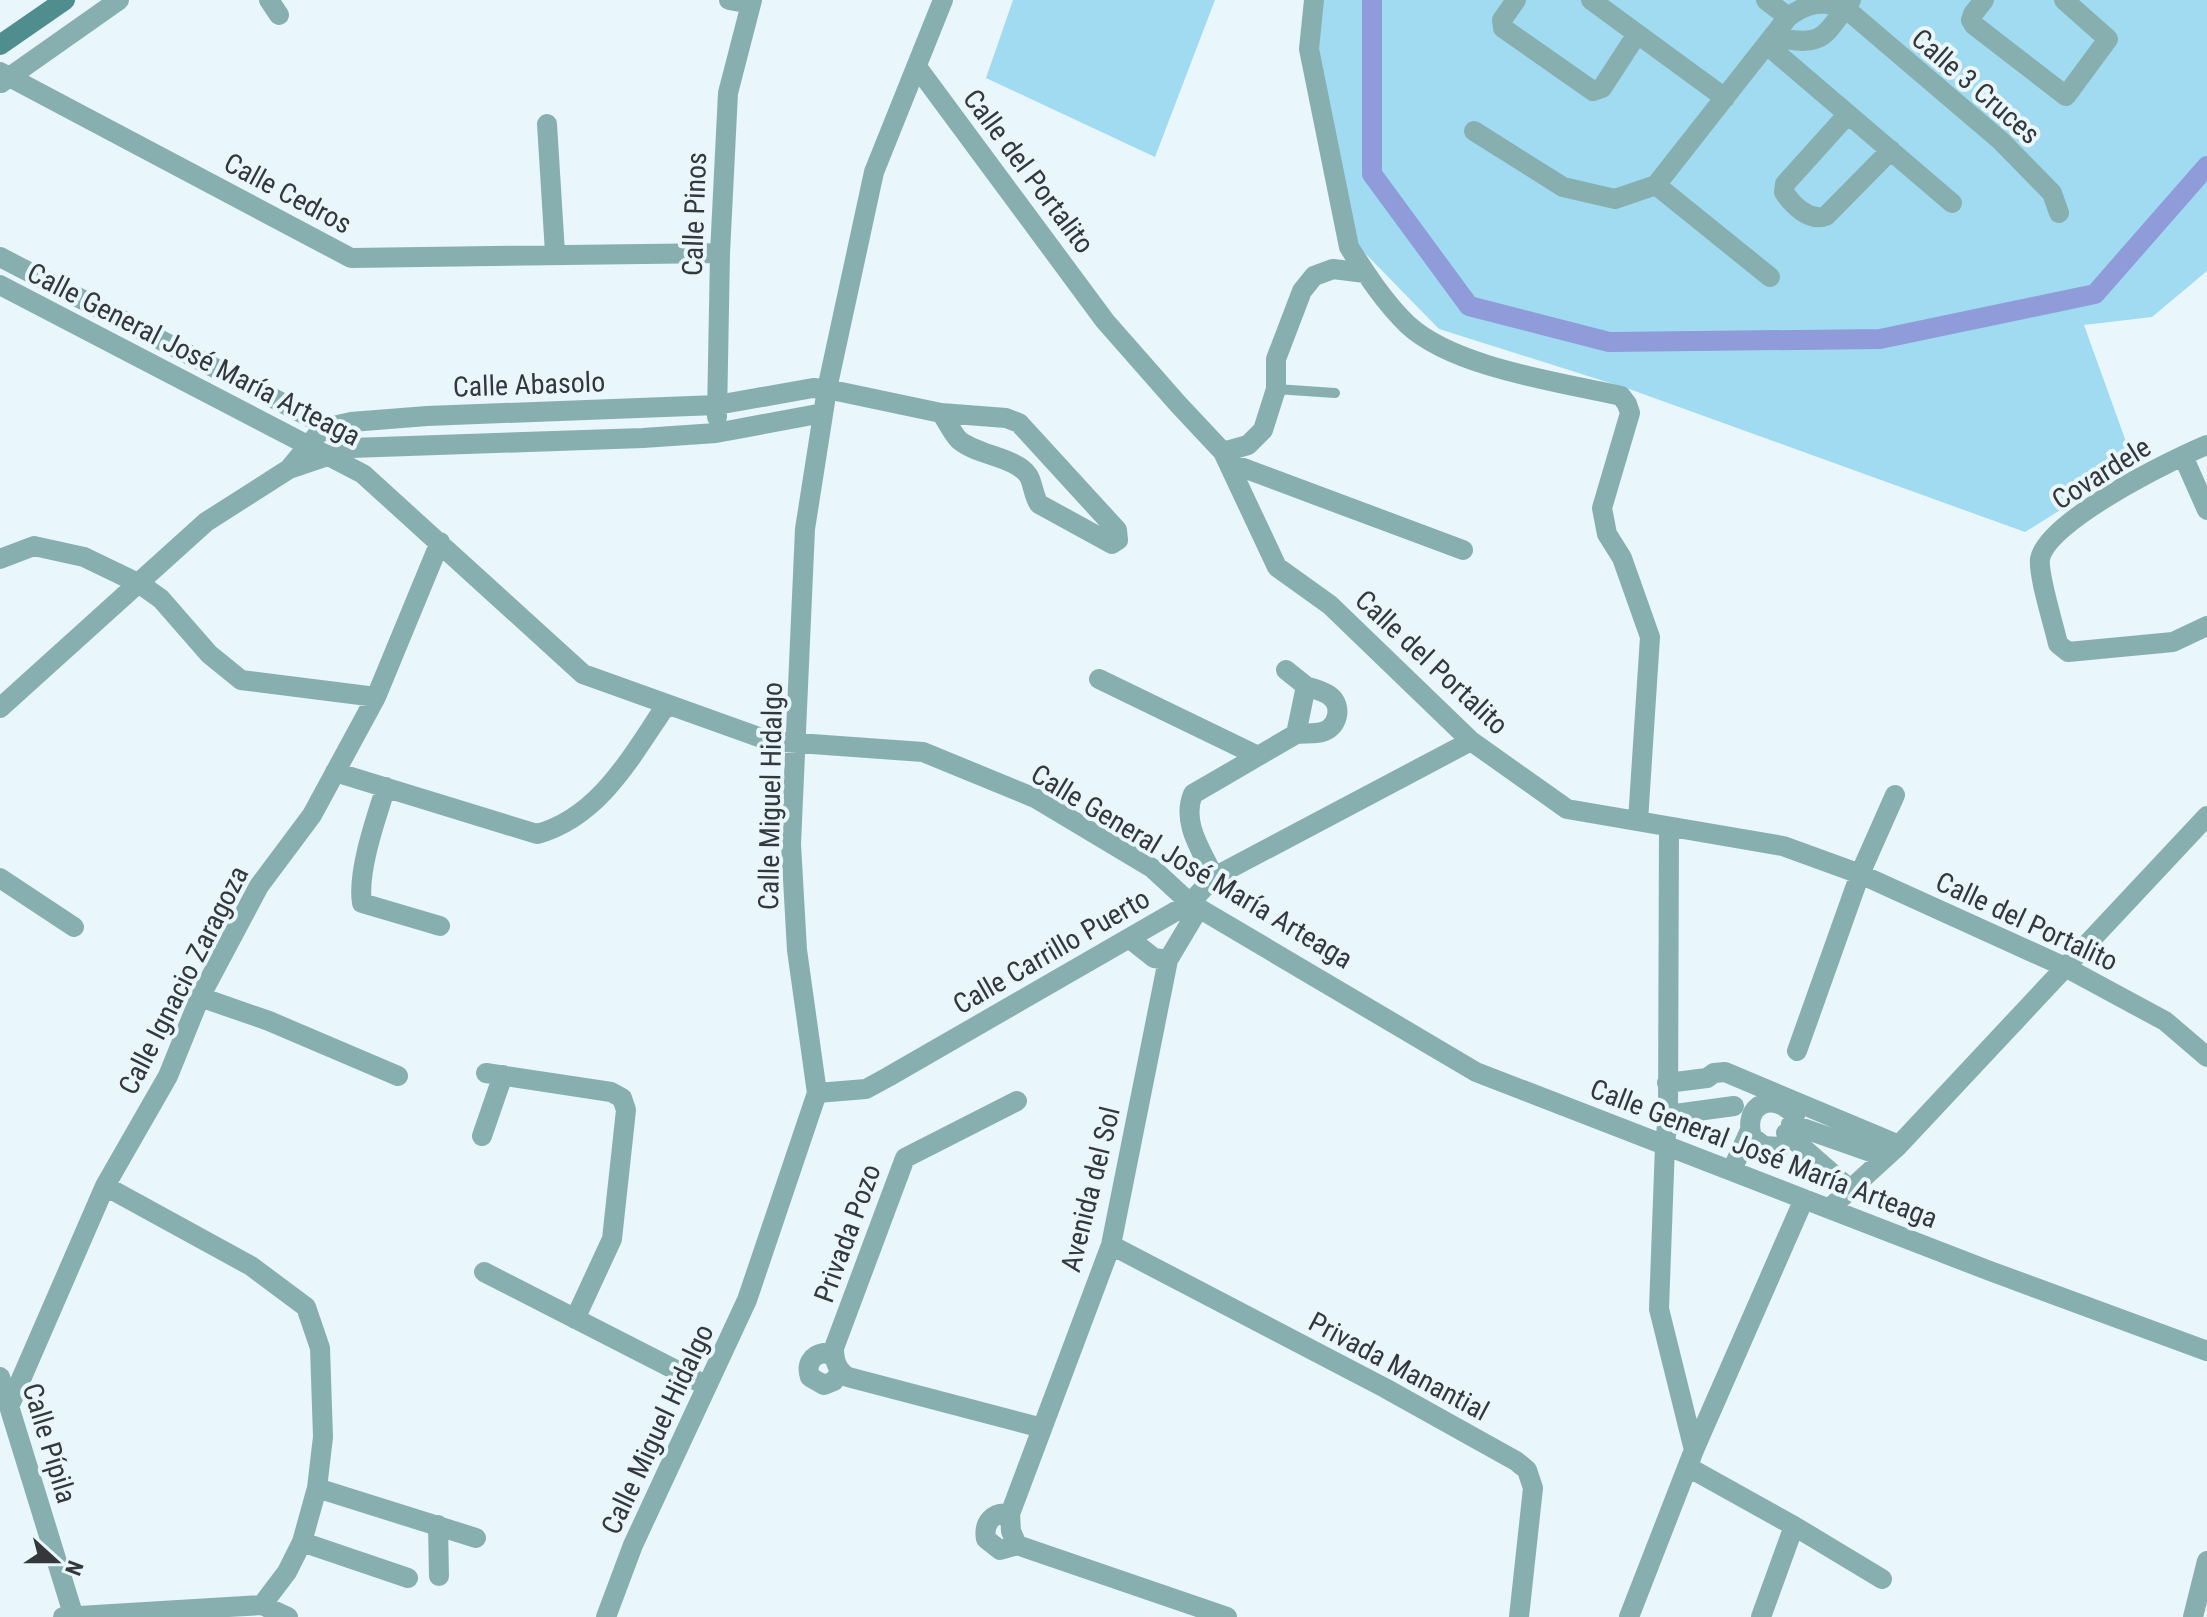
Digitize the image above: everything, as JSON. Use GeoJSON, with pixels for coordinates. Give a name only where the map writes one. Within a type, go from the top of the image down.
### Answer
{"type":"FeatureCollection","features":[{"type":"Feature","properties":{"kind":"street"},"geometry":{"type":"LineString","coordinates":[[0,45],[65,0]]}},
{"type":"Feature","properties":{"kind":"street"},"geometry":{"type":"LineString","coordinates":[[3,78],[119,0]]}},
{"type":"Feature","properties":{"kind":"street"},"geometry":{"type":"LineString","coordinates":[[729,0],[751,2]]}},
{"type":"Feature","properties":{"kind":"street","name":"Calle Miguel Hidalgo"},"geometry":{"type":"LineString","coordinates":[[606,1617],[633,1545],[747,1300],[817,1093],[797,950],[792,859],[805,529],[827,389],[874,172],[943,0]]}},
{"type":"Feature","properties":{"kind":"street"},"geometry":{"type":"LineString","coordinates":[[1314,0],[1309,49],[1349,247],[1365,273],[1408,325],[1428,340],[1476,362],[1621,396],[1627,404],[1630,413],[1602,508],[1607,534],[1622,558],[1650,637],[1638,821]]}},
{"type":"Feature","properties":{"kind":"street"},"geometry":{"type":"LineString","coordinates":[[1516,0],[1502,20],[1503,28],[1593,91],[1602,88],[1637,34]]}},
{"type":"Feature","properties":{"kind":"street"},"geometry":{"type":"LineString","coordinates":[[1591,0],[1725,98]]}},
{"type":"Feature","properties":{"kind":"street"},"geometry":{"type":"LineString","coordinates":[[1766,0],[1788,17]]}},
{"type":"Feature","properties":{"kind":"street"},"geometry":{"type":"LineString","coordinates":[[1984,0],[1973,14],[1971,20],[1974,25],[2066,96],[2108,39],[2064,0]]}},
{"type":"Feature","properties":{"kind":"street"},"geometry":{"type":"LineString","coordinates":[[1474,131],[1563,187],[1615,199],[1656,185],[1788,17],[1803,6],[1820,1],[1848,4],[1828,32],[1816,41],[1770,41]]}},
{"type":"Feature","properties":{"kind":"street","name":"Calle Pinos"},"geometry":{"type":"LineString","coordinates":[[716,433],[728,93],[751,2]]}},
{"type":"Feature","properties":{"kind":"street","name":"Calle 3 Cruces"},"geometry":{"type":"LineString","coordinates":[[1848,4],[2001,141],[2052,193],[2059,213]]}},
{"type":"Feature","properties":{"kind":"street"},"geometry":{"type":"LineString","coordinates":[[1770,41],[1848,114],[1952,203]]}},
{"type":"Feature","properties":{"kind":"street","name":"Calle del Portalito"},"geometry":{"type":"LineString","coordinates":[[917,67],[1105,321],[1227,457],[1277,567],[1330,605],[1471,741],[1567,809],[1783,846],[1860,874],[2065,967],[2165,1021],[2207,1057]]}},
{"type":"Feature","properties":{"kind":"street","name":"Calle Cedros"},"geometry":{"type":"LineString","coordinates":[[3,78],[351,258],[720,253]]}},
{"type":"Feature","properties":{"kind":"street"},"geometry":{"type":"LineString","coordinates":[[1848,114],[1785,184],[1787,198],[1811,217],[1818,219],[1826,216],[1891,150]]}},
{"type":"Feature","properties":{"kind":"street"},"geometry":{"type":"LineString","coordinates":[[547,124],[555,253]]}},
{"type":"Feature","properties":{"kind":"street"},"geometry":{"type":"LineString","coordinates":[[1656,185],[1770,277]]}},
{"type":"Feature","properties":{"kind":"street","name":"Calle General José María Arteaga"},"geometry":{"type":"LineString","coordinates":[[0,257],[329,427],[342,452],[363,474],[583,674],[770,741],[923,752],[1035,798],[1152,868],[1195,906],[1476,1072],[2207,1351]]}},
{"type":"Feature","properties":{"kind":"street"},"geometry":{"type":"LineString","coordinates":[[1227,457],[1248,445],[1263,430],[1276,389],[1276,359],[1302,291],[1314,276],[1333,269],[1365,273]]}},
{"type":"Feature","properties":{"kind":"street","name":"Calle General José María Arteaga"},"geometry":{"type":"LineString","coordinates":[[0,285],[308,444],[342,452]]}},
{"type":"Feature","properties":{"kind":"street","name":"Calle Abasolo"},"geometry":{"type":"LineString","coordinates":[[289,469],[308,444],[329,427],[385,419],[717,405],[813,388],[827,389],[941,413],[1006,418],[1019,423],[1117,530],[1118,540],[1112,544],[1039,504],[1033,495],[1029,475],[1019,467],[959,439],[941,413]]}},
{"type":"Feature","properties":{"kind":"street"},"geometry":{"type":"LineString","coordinates":[[789,392],[793,419]]}},
{"type":"Feature","properties":{"kind":"street"},"geometry":{"type":"LineString","coordinates":[[643,408],[643,438]]}},
{"type":"Feature","properties":{"kind":"street","name":"Calle Abasolo"},"geometry":{"type":"LineString","coordinates":[[0,708],[206,522],[289,469],[342,452],[379,446],[716,433],[823,413]]}},
{"type":"Feature","properties":{"kind":"street"},"geometry":{"type":"LineString","coordinates":[[379,446],[385,419]]}},
{"type":"Feature","properties":{"kind":"street","name":"Covardele"},"geometry":{"type":"LineString","coordinates":[[2207,445],[2108,496],[2053,537],[2043,548],[2039,563],[2058,644],[2068,652],[2173,642],[2207,626]]}},
{"type":"Feature","properties":{"kind":"street"},"geometry":{"type":"LineString","coordinates":[[2183,456],[2207,510]]}},
{"type":"Feature","properties":{"kind":"street"},"geometry":{"type":"LineString","coordinates":[[1227,457],[1463,550]]}},
{"type":"Feature","properties":{"kind":"street","name":"Calle Ignacio Zaragoza"},"geometry":{"type":"LineString","coordinates":[[3,1393],[105,1186],[168,1076],[200,997],[259,886],[312,815],[376,697],[440,542]]}},
{"type":"Feature","properties":{"kind":"street"},"geometry":{"type":"LineString","coordinates":[[0,559],[34,546],[84,557],[140,584],[161,599],[209,654],[241,680],[376,697]]}},
{"type":"Feature","properties":{"kind":"street"},"geometry":{"type":"LineString","coordinates":[[1214,877],[1187,818],[1193,794],[1296,734],[1323,732],[1337,718],[1337,705],[1329,695],[1306,686],[1286,670]]}},
{"type":"Feature","properties":{"kind":"street"},"geometry":{"type":"LineString","coordinates":[[1099,679],[1258,756]]}},
{"type":"Feature","properties":{"kind":"street"},"geometry":{"type":"LineString","coordinates":[[1296,734],[1306,686]]}},
{"type":"Feature","properties":{"kind":"street"},"geometry":{"type":"LineString","coordinates":[[335,772],[537,834],[559,828],[586,811],[623,768],[667,704]]}},
{"type":"Feature","properties":{"kind":"street","name":"Calle Carrillo Puerto"},"geometry":{"type":"LineString","coordinates":[[817,1093],[866,1089],[1130,939],[1195,906],[1214,877],[1471,741]]}},
{"type":"Feature","properties":{"kind":"street"},"geometry":{"type":"LineString","coordinates":[[386,787],[369,840],[362,903],[440,926]]}},
{"type":"Feature","properties":{"kind":"street"},"geometry":{"type":"LineString","coordinates":[[1797,1051],[1860,874],[1895,795]]}},
{"type":"Feature","properties":{"kind":"street"},"geometry":{"type":"LineString","coordinates":[[1830,1208],[1892,1151],[2204,823]]}},
{"type":"Feature","properties":{"kind":"street"},"geometry":{"type":"LineString","coordinates":[[1669,828],[1668,1115],[1659,1309],[1691,1458],[1882,1579]]}},
{"type":"Feature","properties":{"kind":"street"},"geometry":{"type":"LineString","coordinates":[[0,878],[74,927]]}},
{"type":"Feature","properties":{"kind":"street","name":"Avenida del Sol"},"geometry":{"type":"LineString","coordinates":[[1195,906],[1168,960],[1111,1245],[1042,1428],[1012,1530],[1227,1617]]}},
{"type":"Feature","properties":{"kind":"street"},"geometry":{"type":"LineString","coordinates":[[1130,939],[1154,958],[1168,960]]}},
{"type":"Feature","properties":{"kind":"street"},"geometry":{"type":"LineString","coordinates":[[200,997],[269,1021],[398,1076]]}},
{"type":"Feature","properties":{"kind":"street"},"geometry":{"type":"LineString","coordinates":[[1667,1083],[1707,1078],[1714,1073],[1725,1072],[1790,1125],[1850,1189]]}},
{"type":"Feature","properties":{"kind":"street"},"geometry":{"type":"LineString","coordinates":[[482,1136],[495,1074],[611,1092],[622,1098],[626,1110],[612,1239],[575,1319]]}},
{"type":"Feature","properties":{"kind":"street"},"geometry":{"type":"LineString","coordinates":[[1707,1078],[1745,1117],[1752,1137],[1764,1146],[1790,1125]]}},
{"type":"Feature","properties":{"kind":"street","name":"Privada Pozo"},"geometry":{"type":"LineString","coordinates":[[1017,1101],[905,1158],[834,1348],[837,1364],[848,1377],[1042,1428]]}},
{"type":"Feature","properties":{"kind":"street"},"geometry":{"type":"LineString","coordinates":[[1732,1170],[1745,1117],[1762,1104],[1777,1102],[1784,1105],[1790,1125],[1763,1182]]}},
{"type":"Feature","properties":{"kind":"street"},"geometry":{"type":"LineString","coordinates":[[1668,1115],[1745,1117]]}},
{"type":"Feature","properties":{"kind":"street"},"geometry":{"type":"LineString","coordinates":[[1790,1125],[1892,1151]]}},
{"type":"Feature","properties":{"kind":"street"},"geometry":{"type":"LineString","coordinates":[[105,1186],[251,1266],[306,1307],[320,1348],[323,1437],[317,1488],[302,1542],[287,1572],[262,1605]]}},
{"type":"Feature","properties":{"kind":"street"},"geometry":{"type":"LineString","coordinates":[[1629,1617],[1691,1458],[1804,1199]]}},
{"type":"Feature","properties":{"kind":"street","name":"Privada Manantial"},"geometry":{"type":"LineString","coordinates":[[1111,1245],[1385,1388],[1527,1470],[1533,1488],[1519,1617]]}},
{"type":"Feature","properties":{"kind":"street"},"geometry":{"type":"LineString","coordinates":[[484,1272],[707,1386]]}},
{"type":"Feature","properties":{"kind":"street","name":"Calle Pípila"},"geometry":{"type":"LineString","coordinates":[[3,1393],[70,1616]]}},
{"type":"Feature","properties":{"kind":"street"},"geometry":{"type":"LineString","coordinates":[[317,1488],[476,1538]]}},
{"type":"Feature","properties":{"kind":"street"},"geometry":{"type":"LineString","coordinates":[[438,1525],[439,1576]]}},
{"type":"Feature","properties":{"kind":"street"},"geometry":{"type":"LineString","coordinates":[[1761,1617],[1794,1526]]}},
{"type":"Feature","properties":{"kind":"street"},"geometry":{"type":"LineString","coordinates":[[302,1542],[408,1578]]}},
{"type":"Feature","properties":{"kind":"street"},"geometry":{"type":"LineString","coordinates":[[2193,1617],[2207,1561]]}},
{"type":"Feature","properties":{"kind":"street"},"geometry":{"type":"LineString","coordinates":[[70,1616],[262,1605],[288,1617]]}},
{"type":"Feature","properties":{"kind":"lane"},"geometry":{"type":"LineString","coordinates":[[1276,389],[1335,393]]}},
{"type":"Feature","properties":{"kind":"shaded area"},"geometry":{"type":"Polygon","coordinates":[[[1013,0],[1215,0],[1155,157],[986,78],[1013,0]]]}},
{"type":"Feature","properties":{"kind":"shaded area"},"geometry":{"type":"Polygon","coordinates":[[[1322,0],[2207,0],[2207,271],[2152,317],[2084,325],[2134,464],[2025,532],[1632,390],[1439,329],[1356,244],[1317,52],[1322,0]]]}},
{"type":"Feature","properties":{"kind":"waterway"},"geometry":{"type":"LineString","coordinates":[[1372,0],[1372,174],[1469,306],[1609,342],[1880,339],[2095,294],[2207,166]]}}]}
